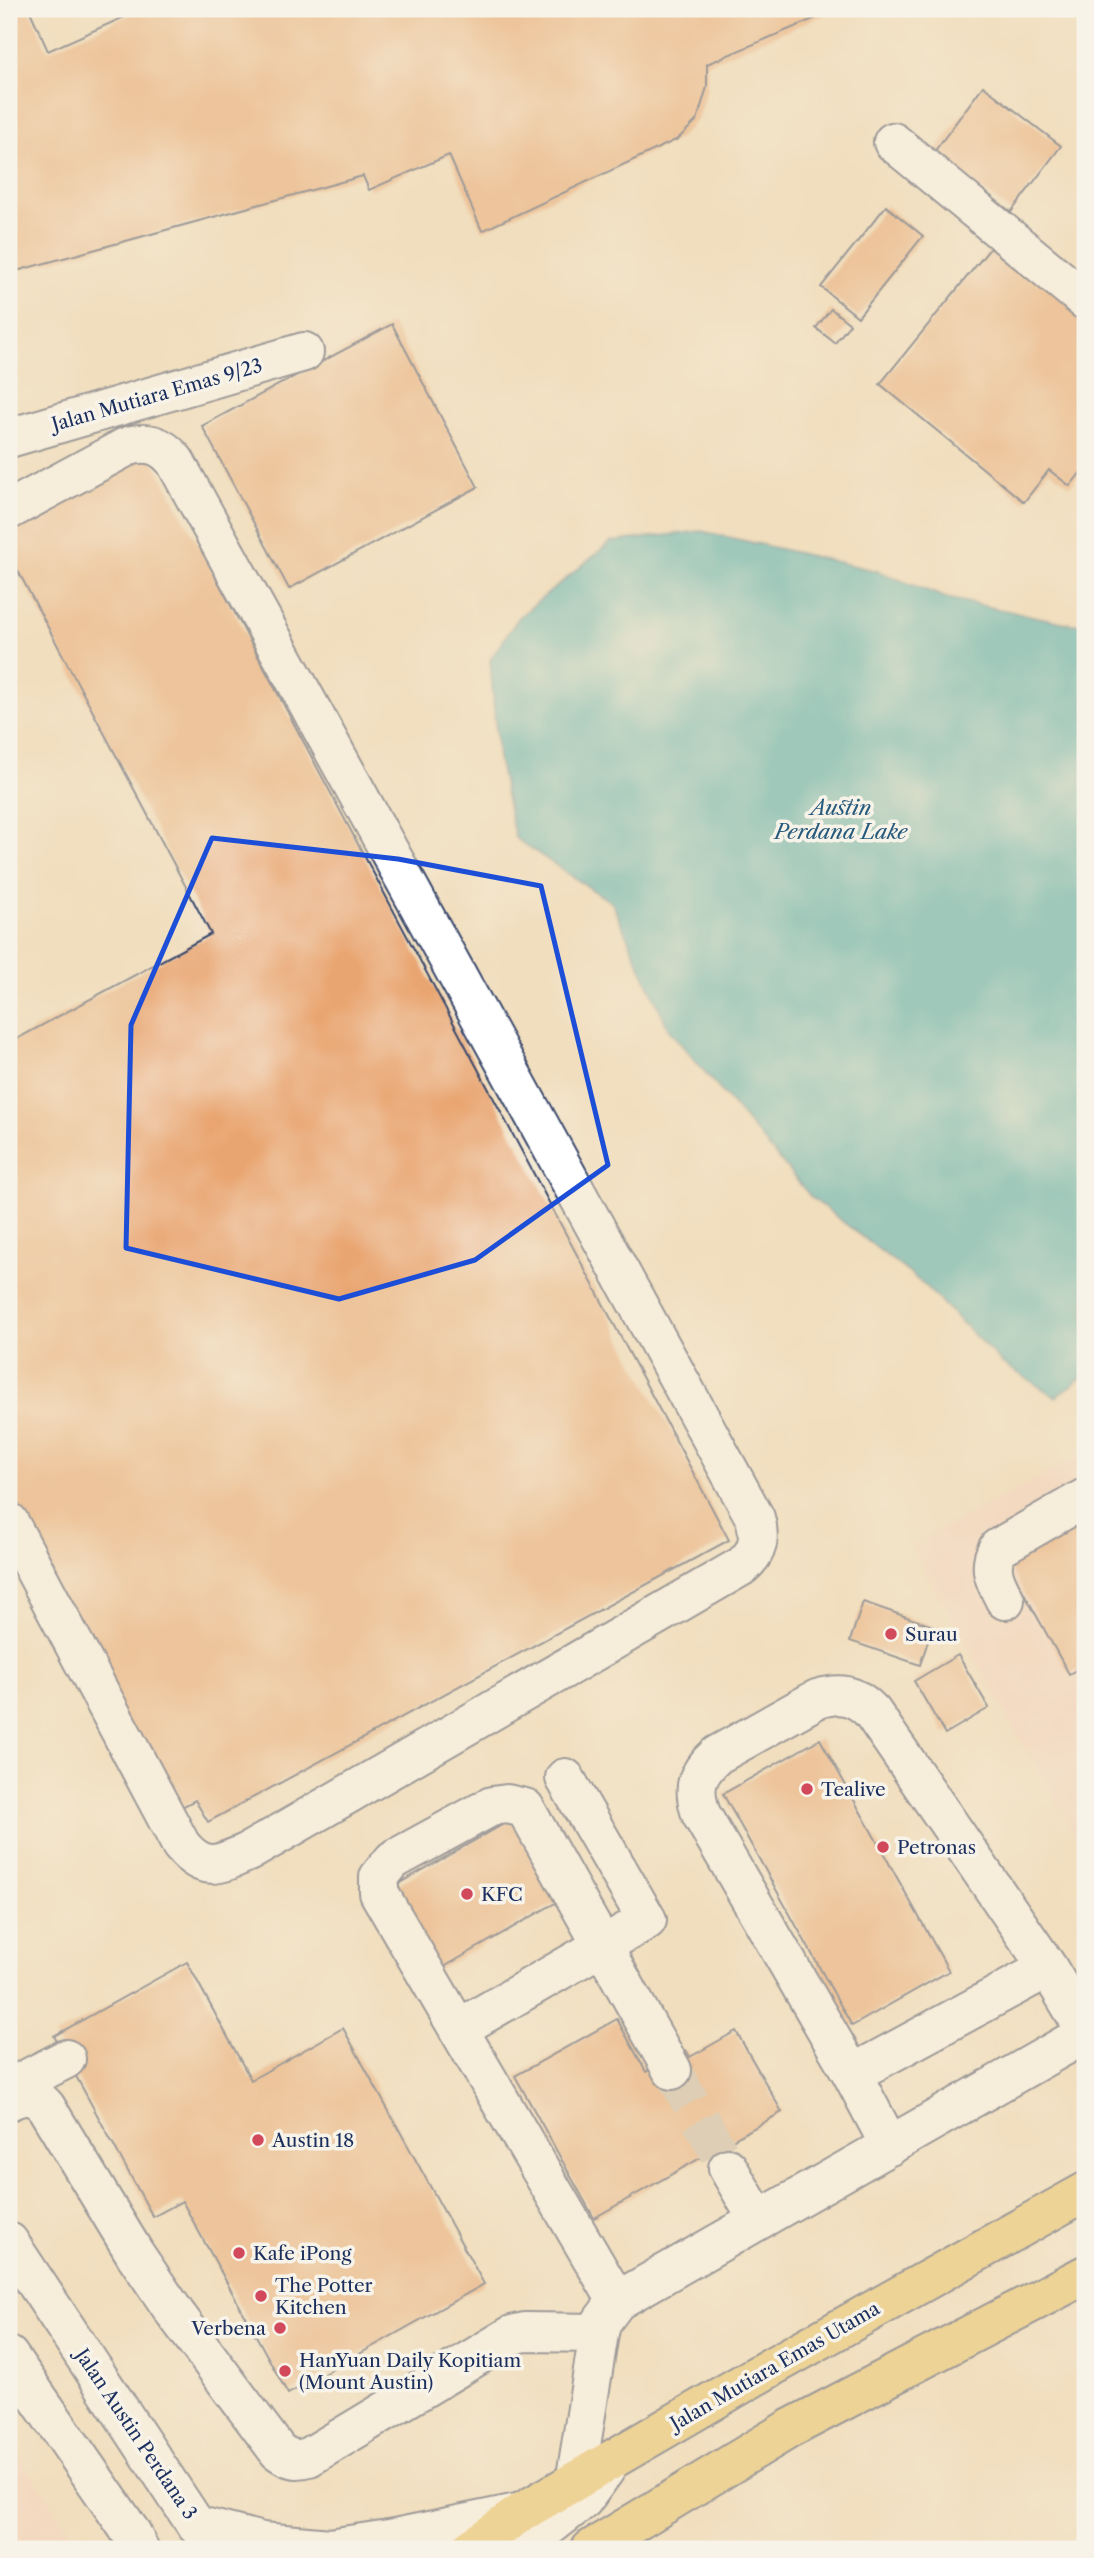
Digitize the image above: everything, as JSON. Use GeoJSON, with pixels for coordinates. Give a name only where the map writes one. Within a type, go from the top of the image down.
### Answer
{"type":"FeatureCollection","features":[{"type":"Feature","properties":{"kind":"main road","name":"Jalan Mutiara Emas Utama"},"geometry":{"type":"LineString","coordinates":[[470,2549],[522,2512],[773,2366],[1085,2192]]}},
{"type":"Feature","properties":{"kind":"main road"},"geometry":{"type":"LineString","coordinates":[[603,2545],[789,2429],[1085,2275]]}},
{"type":"Feature","properties":{"kind":"street"},"geometry":{"type":"LineString","coordinates":[[892,142],[1085,300]]}},
{"type":"Feature","properties":{"kind":"street","name":"Jalan Mutiara Emas 9/23"},"geometry":{"type":"LineString","coordinates":[[9,438],[304,352]]}},
{"type":"Feature","properties":{"kind":"street"},"geometry":{"type":"LineString","coordinates":[[9,510],[126,447],[139,443],[153,444],[166,450],[175,461],[755,1518],[759,1531],[758,1545],[752,1557],[741,1566],[248,1852],[217,1865],[203,1863],[190,1856],[181,1845],[9,1522]]}},
{"type":"Feature","properties":{"kind":"street"},"geometry":{"type":"LineString","coordinates":[[1005,1600],[992,1570],[993,1558],[998,1548],[1085,1498]]}},
{"type":"Feature","properties":{"kind":"street"},"geometry":{"type":"LineString","coordinates":[[12,2100],[26,2095],[38,2098],[46,2107],[135,2254],[175,2313],[278,2451],[287,2458],[298,2460],[309,2457],[512,2335],[608,2317],[758,2220],[890,2146],[1085,2032],[1048,1968],[872,1712],[861,1701],[847,1695],[831,1694],[817,1699],[717,1755],[705,1767],[697,1782],[696,1798],[701,1814],[852,2074],[890,2146]]}},
{"type":"Feature","properties":{"kind":"street"},"geometry":{"type":"LineString","coordinates":[[458,2029],[647,1920],[565,1778]]}},
{"type":"Feature","properties":{"kind":"street"},"geometry":{"type":"LineString","coordinates":[[575,2483],[608,2317],[458,2029],[379,1893],[379,1877],[393,1860],[492,1806],[507,1804],[524,1808],[672,2070]]}},
{"type":"Feature","properties":{"kind":"street"},"geometry":{"type":"LineString","coordinates":[[852,2074],[1048,1968]]}},
{"type":"Feature","properties":{"kind":"street"},"geometry":{"type":"LineString","coordinates":[[12,2100],[20,2082],[66,2059]]}},
{"type":"Feature","properties":{"kind":"street"},"geometry":{"type":"LineString","coordinates":[[728,2168],[758,2220]]}},
{"type":"Feature","properties":{"kind":"street","name":"Jalan Austin Perdana 3"},"geometry":{"type":"LineString","coordinates":[[9,2242],[196,2525],[262,2542],[330,2547],[389,2539],[522,2512]]}},
{"type":"Feature","properties":{"kind":"street"},"geometry":{"type":"LineString","coordinates":[[9,2356],[132,2534],[139,2549]]}},
{"type":"Feature","properties":{"kind":"street"},"geometry":{"type":"LineString","coordinates":[[520,2549],[583,2500],[613,2459]]}},
{"type":"Feature","properties":{"kind":"highlighted area"},"geometry":{"type":"Polygon","coordinates":[[[212,838],[398,859],[541,886],[608,1165],[475,1260],[339,1299],[126,1248],[131,1025],[212,838]]]}},
{"type":"Feature","properties":{"kind":"shaded area"},"geometry":{"type":"Polygon","coordinates":[[[1085,1453],[1085,1853],[910,1546],[1085,1453]]]}},
{"type":"Feature","properties":{"kind":"shaded area"},"geometry":{"type":"Polygon","coordinates":[[[9,2440],[81,2549],[9,2549],[9,2440]]]}},
{"type":"Feature","properties":{"kind":"water","name":"Austin Perdana Lake"},"geometry":{"type":"Polygon","coordinates":[[[701,531],[877,571],[946,598],[1071,624],[1085,624],[1085,1375],[1056,1397],[1002,1363],[922,1283],[811,1197],[669,1030],[612,903],[515,838],[498,758],[490,660],[519,617],[611,542],[701,531]]]}},
{"type":"Feature","properties":{"kind":"building"},"geometry":{"type":"Polygon","coordinates":[[[9,9],[29,9],[48,51],[142,9],[837,9],[707,64],[707,87],[697,120],[678,139],[482,231],[449,155],[369,190],[363,176],[9,273],[9,9]]]}},
{"type":"Feature","properties":{"kind":"building"},"geometry":{"type":"Polygon","coordinates":[[[983,86],[1061,146],[1011,212],[934,152],[983,86]]]}},
{"type":"Feature","properties":{"kind":"building"},"geometry":{"type":"Polygon","coordinates":[[[886,206],[923,236],[858,317],[821,287],[886,206]]]}},
{"type":"Feature","properties":{"kind":"building"},"geometry":{"type":"Polygon","coordinates":[[[996,241],[1085,315],[1085,467],[1070,486],[1049,470],[1024,502],[880,384],[996,241]]]}},
{"type":"Feature","properties":{"kind":"building"},"geometry":{"type":"Polygon","coordinates":[[[831,309],[850,324],[835,343],[816,328],[831,309]]]}},
{"type":"Feature","properties":{"kind":"building"},"geometry":{"type":"Polygon","coordinates":[[[392,324],[478,487],[289,589],[202,426],[392,324]]]}},
{"type":"Feature","properties":{"kind":"building"},"geometry":{"type":"Polygon","coordinates":[[[149,452],[729,1540],[208,1822],[195,1800],[161,1818],[9,1532],[9,1043],[211,934],[9,554],[9,527],[149,452]]]}},
{"type":"Feature","properties":{"kind":"building"},"geometry":{"type":"Polygon","coordinates":[[[1085,1514],[1085,1665],[1069,1674],[1005,1559],[1085,1514]]]}},
{"type":"Feature","properties":{"kind":"building","name":"Surau"},"geometry":{"type":"Polygon","coordinates":[[[863,1602],[933,1626],[920,1665],[850,1641],[863,1602]]]}},
{"type":"Feature","properties":{"kind":"building"},"geometry":{"type":"Polygon","coordinates":[[[958,1655],[989,1708],[945,1734],[914,1681],[958,1655]]]}},
{"type":"Feature","properties":{"kind":"building"},"geometry":{"type":"Polygon","coordinates":[[[820,1739],[949,1971],[852,2026],[723,1794],[820,1739]]]}},
{"type":"Feature","properties":{"kind":"building"},"geometry":{"type":"Polygon","coordinates":[[[511,1820],[557,1902],[437,1971],[391,1888],[511,1820]]]}},
{"type":"Feature","properties":{"kind":"building","name":"Austin 18"},"geometry":{"type":"Polygon","coordinates":[[[187,1962],[251,2080],[343,2028],[484,2284],[288,2394],[182,2201],[153,2217],[54,2036],[187,1962]]]}},
{"type":"Feature","properties":{"kind":"building"},"geometry":{"type":"Polygon","coordinates":[[[617,2019],[646,2072],[686,2050],[690,2057],[736,2031],[782,2112],[594,2218],[515,2076],[617,2019]]]}},
{"type":"Feature","properties":{"kind":"tunnel"},"geometry":{"type":"LineString","coordinates":[[672,2070],[728,2168]]}},
{"type":"Feature","properties":{"kind":"place","name":"Surau"},"geometry":{"type":"Point","coordinates":[891,1634]}},
{"type":"Feature","properties":{"kind":"place","name":"Tealive"},"geometry":{"type":"Point","coordinates":[807,1789]}},
{"type":"Feature","properties":{"kind":"place","name":"Petronas"},"geometry":{"type":"Point","coordinates":[883,1847]}},
{"type":"Feature","properties":{"kind":"place","name":"KFC"},"geometry":{"type":"Point","coordinates":[467,1894]}},
{"type":"Feature","properties":{"kind":"place","name":"Austin 18"},"geometry":{"type":"Point","coordinates":[258,2140]}},
{"type":"Feature","properties":{"kind":"place","name":"Kafe iPong"},"geometry":{"type":"Point","coordinates":[239,2253]}},
{"type":"Feature","properties":{"kind":"place","name":"The Potter Kitchen"},"geometry":{"type":"Point","coordinates":[261,2296]}},
{"type":"Feature","properties":{"kind":"place","name":"Verbena"},"geometry":{"type":"Point","coordinates":[280,2328]}},
{"type":"Feature","properties":{"kind":"place","name":"HanYuan Daily Kopitiam (Mount Austin)"},"geometry":{"type":"Point","coordinates":[285,2371]}}]}
